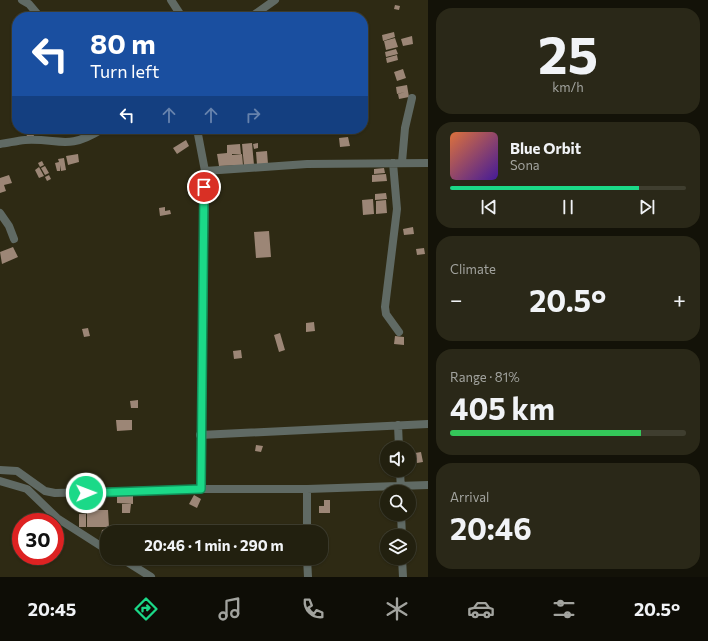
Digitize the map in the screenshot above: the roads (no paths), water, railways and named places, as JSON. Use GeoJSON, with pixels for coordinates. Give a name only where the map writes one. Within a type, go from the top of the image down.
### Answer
{"type":"FeatureCollection","features":[{"type":"Feature","properties":{"kind":"street"},"geometry":{"type":"LineString","coordinates":[[22,0],[29,4],[36,12]]}},
{"type":"Feature","properties":{"kind":"street"},"geometry":{"type":"LineString","coordinates":[[171,0],[179,12]]}},
{"type":"Feature","properties":{"kind":"street"},"geometry":{"type":"LineString","coordinates":[[258,12],[275,0]]}},
{"type":"Feature","properties":{"kind":"street"},"geometry":{"type":"LineString","coordinates":[[402,162],[405,128],[412,98]]}},
{"type":"Feature","properties":{"kind":"street"},"geometry":{"type":"LineString","coordinates":[[0,144],[25,140],[70,143],[93,134]]}},
{"type":"Feature","properties":{"kind":"street"},"geometry":{"type":"LineString","coordinates":[[198,134],[205,171],[200,435],[201,489]]}},
{"type":"Feature","properties":{"kind":"street"},"geometry":{"type":"LineString","coordinates":[[393,162],[396,209],[384,307],[386,314],[399,332]]}},
{"type":"Feature","properties":{"kind":"street"},"geometry":{"type":"LineString","coordinates":[[205,171],[307,164],[428,162]]}},
{"type":"Feature","properties":{"kind":"street"},"geometry":{"type":"LineString","coordinates":[[0,213],[9,226],[14,239]]}},
{"type":"Feature","properties":{"kind":"street"},"geometry":{"type":"LineString","coordinates":[[200,435],[428,424]]}},
{"type":"Feature","properties":{"kind":"street"},"geometry":{"type":"LineString","coordinates":[[398,425],[399,441]]}},
{"type":"Feature","properties":{"kind":"street"},"geometry":{"type":"LineString","coordinates":[[0,470],[17,471],[45,491],[55,493],[201,489],[380,489]]}},
{"type":"Feature","properties":{"kind":"street"},"geometry":{"type":"LineString","coordinates":[[0,481],[27,489],[63,523],[100,546]]}},
{"type":"Feature","properties":{"kind":"street"},"geometry":{"type":"LineString","coordinates":[[416,487],[428,485]]}},
{"type":"Feature","properties":{"kind":"street"},"geometry":{"type":"LineString","coordinates":[[307,489],[307,525]]}},
{"type":"Feature","properties":{"kind":"street"},"geometry":{"type":"LineString","coordinates":[[132,565],[151,577]]}},
{"type":"Feature","properties":{"kind":"street"},"geometry":{"type":"LineString","coordinates":[[308,565],[308,577]]}},
{"type":"Feature","properties":{"kind":"street"},"geometry":{"type":"LineString","coordinates":[[402,565],[403,577]]}}]}
